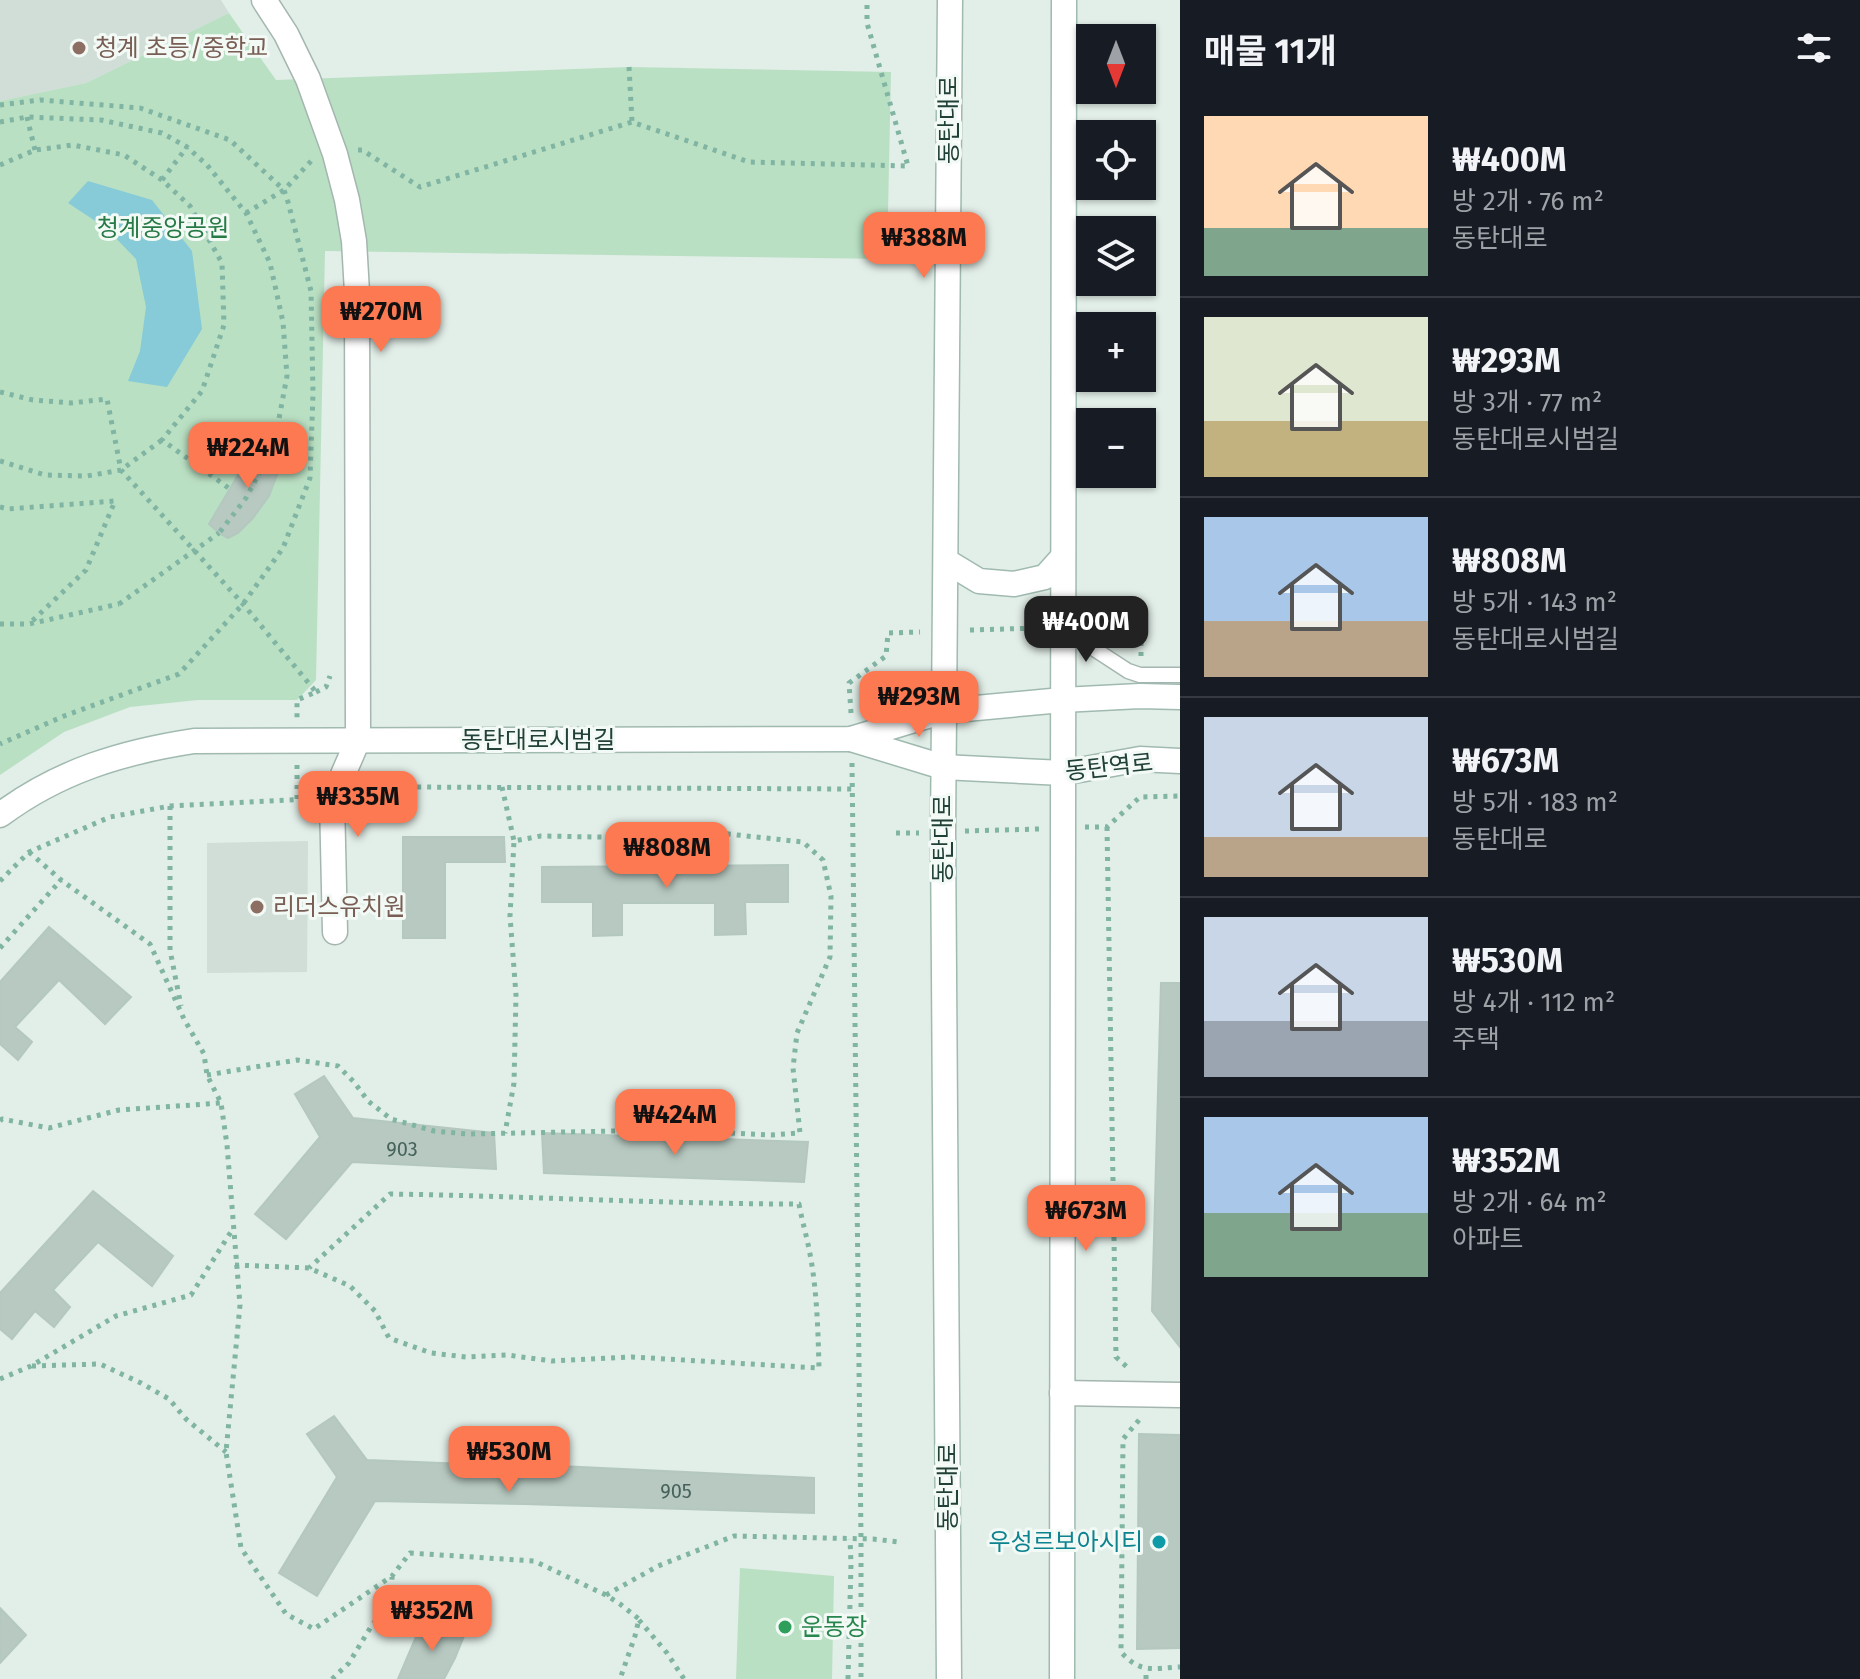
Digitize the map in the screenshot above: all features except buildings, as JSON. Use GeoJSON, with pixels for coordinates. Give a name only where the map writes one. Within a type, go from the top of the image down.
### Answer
{"type":"FeatureCollection","features":[{"type":"Feature","properties":{"kind":"main road"},"geometry":{"type":"LineString","coordinates":[[264,0],[286,34],[308,79],[324,157],[347,200],[354,241],[357,292],[358,740],[332,800],[335,932]]}},
{"type":"Feature","properties":{"kind":"main road","name":"동탄대로"},"geometry":{"type":"LineString","coordinates":[[949,1679],[943,767],[950,0]]}},
{"type":"Feature","properties":{"kind":"main road"},"geometry":{"type":"LineString","coordinates":[[1062,1679],[1064,0]]}},
{"type":"Feature","properties":{"kind":"main road"},"geometry":{"type":"LineString","coordinates":[[946,561],[979,581],[1014,584],[1045,577],[1062,558]]}},
{"type":"Feature","properties":{"kind":"main road","name":"동탄대로시범길"},"geometry":{"type":"LineString","coordinates":[[0,815],[54,781],[97,763],[151,747],[194,741],[851,739],[944,711],[1062,700],[1180,697]]}},
{"type":"Feature","properties":{"kind":"main road","name":"동탄대로시범길"},"geometry":{"type":"LineString","coordinates":[[851,739],[943,767]]}},
{"type":"Feature","properties":{"kind":"main road","name":"동탄역로"},"geometry":{"type":"LineString","coordinates":[[943,767],[1063,773],[1140,759],[1180,761]]}},
{"type":"Feature","properties":{"kind":"main road"},"geometry":{"type":"LineString","coordinates":[[1062,1393],[1180,1395]]}},
{"type":"Feature","properties":{"kind":"lane"},"geometry":{"type":"LineString","coordinates":[[1062,628],[1128,671],[1140,675],[1180,675]]}},
{"type":"Feature","properties":{"kind":"path"},"geometry":{"type":"LineString","coordinates":[[246,213],[284,190],[324,157],[362,150],[420,187],[632,122],[749,162],[908,166],[867,23],[867,0]]}},
{"type":"Feature","properties":{"kind":"path"},"geometry":{"type":"LineString","coordinates":[[629,67],[632,122]]}},
{"type":"Feature","properties":{"kind":"path"},"geometry":{"type":"LineString","coordinates":[[0,105],[40,100],[140,108],[230,140],[284,190],[311,291],[313,394],[310,478],[283,548],[243,604],[179,674],[64,716],[0,744]]}},
{"type":"Feature","properties":{"kind":"path"},"geometry":{"type":"LineString","coordinates":[[27,117],[35,150]]}},
{"type":"Feature","properties":{"kind":"path"},"geometry":{"type":"LineString","coordinates":[[0,122],[27,117],[101,120],[162,133],[187,147],[207,165],[246,213],[270,263],[283,322],[287,376],[274,445],[246,498],[219,533],[119,604],[29,624],[0,624]]}},
{"type":"Feature","properties":{"kind":"path"},"geometry":{"type":"LineString","coordinates":[[0,165],[35,150],[73,145],[124,155],[162,180],[190,206],[222,263],[224,325],[202,391],[162,440],[121,470],[87,476],[45,475],[0,461]]}},
{"type":"Feature","properties":{"kind":"path"},"geometry":{"type":"LineString","coordinates":[[162,180],[187,147]]}},
{"type":"Feature","properties":{"kind":"path"},"geometry":{"type":"LineString","coordinates":[[309,147],[324,157]]}},
{"type":"Feature","properties":{"kind":"path"},"geometry":{"type":"LineString","coordinates":[[316,174],[324,157]]}},
{"type":"Feature","properties":{"kind":"path"},"geometry":{"type":"LineString","coordinates":[[0,392],[33,400],[71,403],[107,399],[121,470],[243,604],[316,692]]}},
{"type":"Feature","properties":{"kind":"path"},"geometry":{"type":"LineString","coordinates":[[162,440],[230,489]]}},
{"type":"Feature","properties":{"kind":"path"},"geometry":{"type":"LineString","coordinates":[[0,507],[8,509],[115,501],[86,570],[29,624]]}},
{"type":"Feature","properties":{"kind":"path"},"geometry":{"type":"LineString","coordinates":[[945,631],[1121,625]]}},
{"type":"Feature","properties":{"kind":"path"},"geometry":{"type":"LineString","coordinates":[[851,699],[849,683],[886,656],[888,633]]}},
{"type":"Feature","properties":{"kind":"path"},"geometry":{"type":"LineString","coordinates":[[1141,640],[1141,652]]}},
{"type":"Feature","properties":{"kind":"path"},"geometry":{"type":"LineString","coordinates":[[297,700],[326,687],[331,663]]}},
{"type":"Feature","properties":{"kind":"path"},"geometry":{"type":"LineString","coordinates":[[0,881],[29,852],[110,817],[170,806],[386,798],[406,787],[852,789],[861,1679]]}},
{"type":"Feature","properties":{"kind":"path"},"geometry":{"type":"LineString","coordinates":[[502,787],[514,841],[510,916],[516,995],[514,1083],[505,1133]]}},
{"type":"Feature","properties":{"kind":"path"},"geometry":{"type":"LineString","coordinates":[[1133,1372],[1116,1357],[1107,827],[1140,797],[1180,796]]}},
{"type":"Feature","properties":{"kind":"path"},"geometry":{"type":"LineString","coordinates":[[170,806],[170,950],[184,1019]]}},
{"type":"Feature","properties":{"kind":"path"},"geometry":{"type":"LineString","coordinates":[[896,833],[1063,828]]}},
{"type":"Feature","properties":{"kind":"path"},"geometry":{"type":"LineString","coordinates":[[207,1075],[297,1060],[338,1066],[368,1101],[391,1119],[434,1131],[468,1134],[616,1131],[800,1133],[793,1068],[797,1033],[830,957],[831,896],[823,860],[803,842],[683,832],[650,838],[541,836],[514,841]]}},
{"type":"Feature","properties":{"kind":"path"},"geometry":{"type":"LineString","coordinates":[[29,852],[61,880],[150,944],[184,1019],[204,1054],[207,1075],[221,1103],[240,1305],[227,1467],[241,1548],[286,1614],[314,1629],[392,1576],[410,1553],[534,1561],[620,1604],[639,1619],[684,1679]]}},
{"type":"Feature","properties":{"kind":"path"},"geometry":{"type":"LineString","coordinates":[[0,948],[61,880]]}},
{"type":"Feature","properties":{"kind":"path"},"geometry":{"type":"LineString","coordinates":[[0,1121],[49,1128],[119,1110],[221,1103]]}},
{"type":"Feature","properties":{"kind":"path"},"geometry":{"type":"LineString","coordinates":[[235,1265],[309,1268],[350,1286],[375,1311],[389,1338],[431,1353],[466,1357],[507,1355],[552,1361],[632,1357],[819,1368],[815,1289],[799,1204],[390,1194],[309,1268]]}},
{"type":"Feature","properties":{"kind":"path"},"geometry":{"type":"LineString","coordinates":[[0,1379],[31,1366],[116,1316],[191,1295],[234,1226]]}},
{"type":"Feature","properties":{"kind":"path"},"geometry":{"type":"LineString","coordinates":[[31,1366],[100,1364],[169,1399],[186,1419],[226,1452]]}},
{"type":"Feature","properties":{"kind":"path"},"geometry":{"type":"LineString","coordinates":[[1152,1420],[1139,1420],[1123,1439],[1121,1652],[1131,1664],[1146,1669],[1180,1667]]}},
{"type":"Feature","properties":{"kind":"path"},"geometry":{"type":"LineString","coordinates":[[606,1595],[658,1566],[734,1536],[899,1542]]}},
{"type":"Feature","properties":{"kind":"path"},"geometry":{"type":"LineString","coordinates":[[848,1679],[850,1539]]}},
{"type":"Feature","properties":{"kind":"path"},"geometry":{"type":"LineString","coordinates":[[332,1679],[349,1663],[372,1625],[391,1602],[392,1576]]}},
{"type":"Feature","properties":{"kind":"path"},"geometry":{"type":"LineString","coordinates":[[620,1679],[639,1619]]}},
{"type":"Feature","properties":{"kind":"path"},"geometry":{"type":"LineString","coordinates":[[1146,1669],[1146,1679]]}},
{"type":"Feature","properties":{"kind":"shaded area","name":"청계 초등/중학교"},"geometry":{"type":"Polygon","coordinates":[[[0,0],[221,0],[229,13],[86,83],[0,101],[0,0]]]}},
{"type":"Feature","properties":{"kind":"shaded area","name":"리더스유치원"},"geometry":{"type":"Polygon","coordinates":[[[308,841],[307,972],[207,973],[207,843],[308,841]]]}},
{"type":"Feature","properties":{"kind":"green space","name":"청계중앙공원"},"geometry":{"type":"Polygon","coordinates":[[[229,13],[276,80],[629,67],[891,72],[887,259],[325,251],[316,680],[297,700],[198,700],[130,707],[64,732],[0,775],[0,101],[86,83],[229,13]]]}},
{"type":"Feature","properties":{"kind":"green space","name":"운동장"},"geometry":{"type":"Polygon","coordinates":[[[740,1568],[834,1576],[832,1679],[736,1679],[740,1568]]]}},
{"type":"Feature","properties":{"kind":"water"},"geometry":{"type":"Polygon","coordinates":[[[88,181],[152,200],[192,251],[202,329],[167,387],[128,381],[140,351],[146,307],[136,259],[106,228],[68,203],[88,181]]]}},
{"type":"Feature","properties":{"kind":"place","name":"청계 초등/중학교"},"geometry":{"type":"Point","coordinates":[79,48]}},
{"type":"Feature","properties":{"kind":"place","name":"리더스유치원"},"geometry":{"type":"Point","coordinates":[257,907]}},
{"type":"Feature","properties":{"kind":"place","name":"우성르보아시티"},"geometry":{"type":"Point","coordinates":[1159,1542]}},
{"type":"Feature","properties":{"kind":"place","name":"운동장"},"geometry":{"type":"Point","coordinates":[785,1627]}}]}
